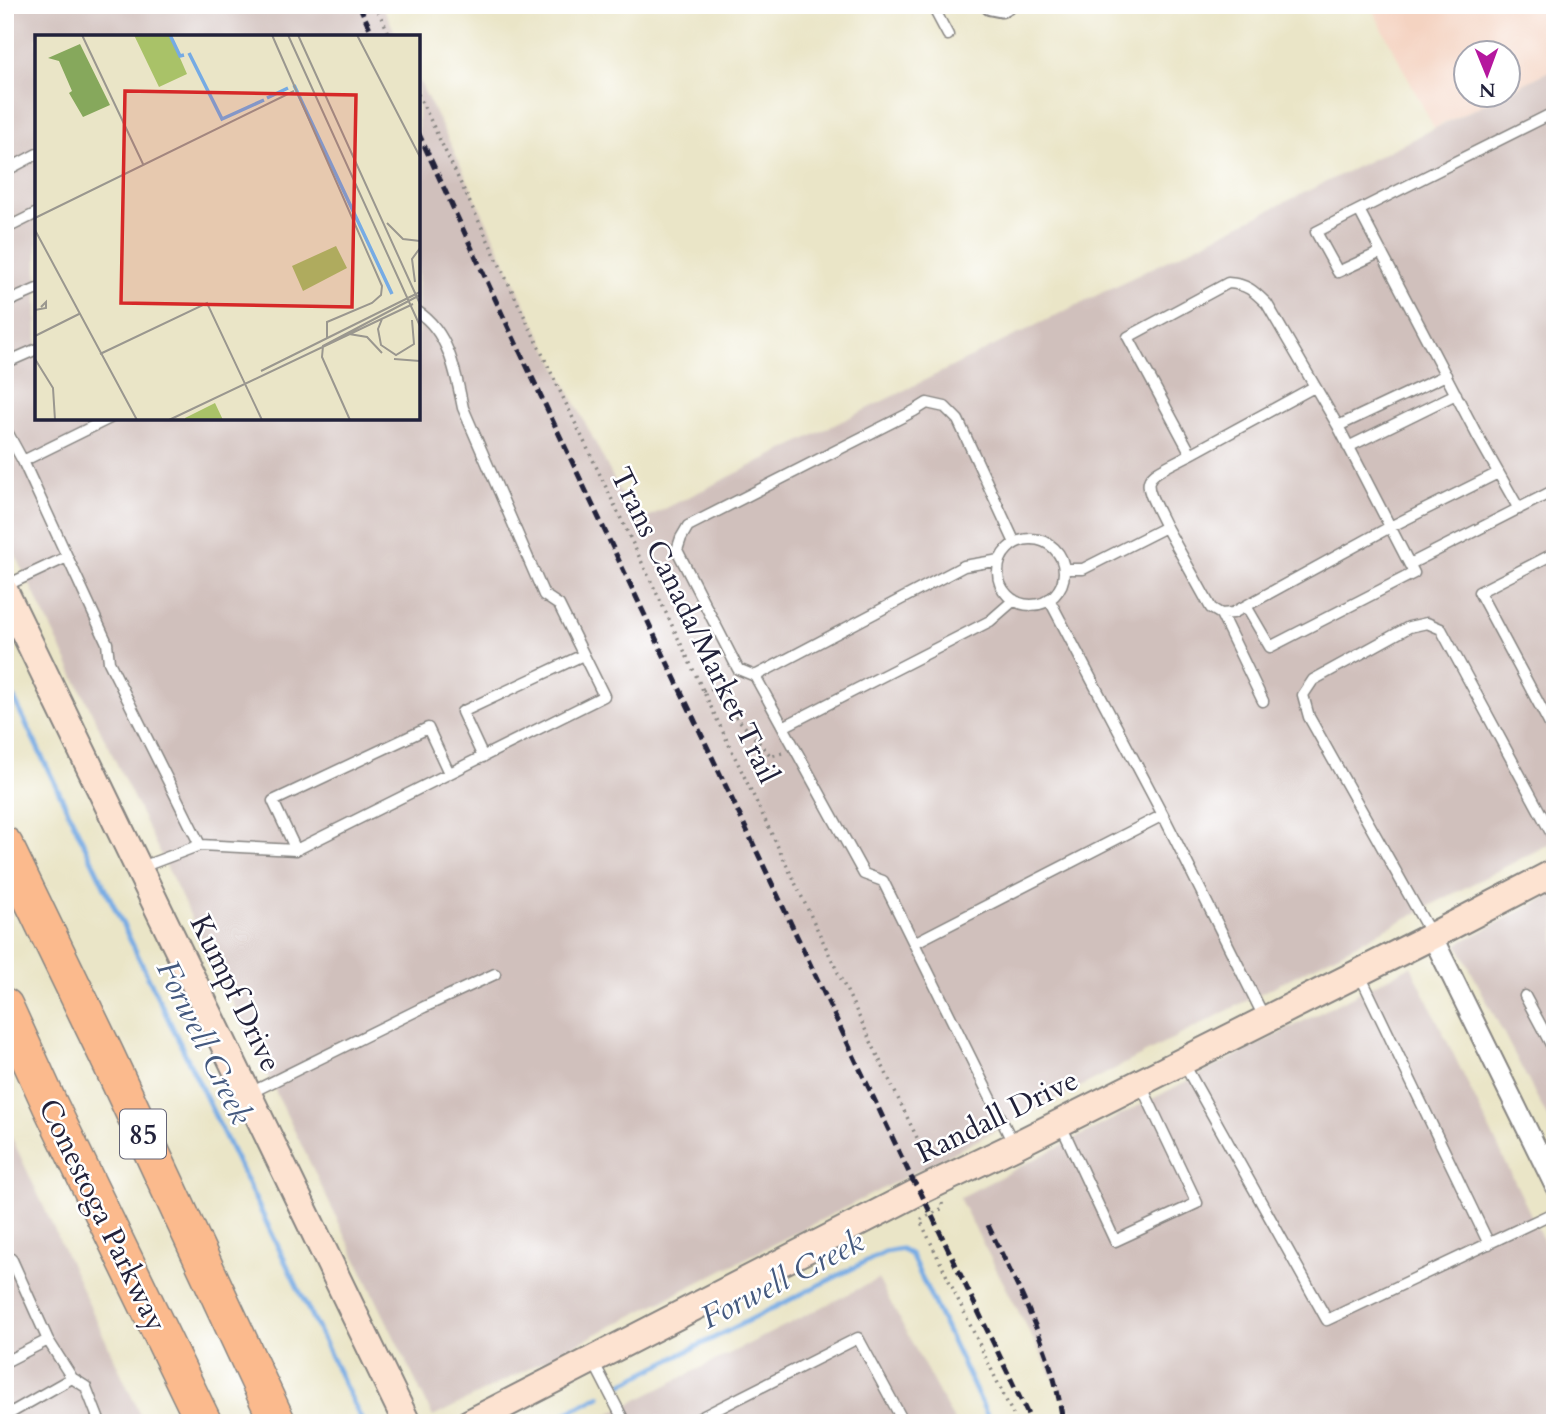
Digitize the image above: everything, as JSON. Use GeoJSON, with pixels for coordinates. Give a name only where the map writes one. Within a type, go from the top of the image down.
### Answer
{"type":"FeatureCollection","features":[{"type":"Feature","properties":{"kind":"highway","name":"85"},"geometry":{"type":"LineString","coordinates":[[5,845],[278,1423]]}},
{"type":"Feature","properties":{"kind":"highway","name":"Conestoga Parkway"},"geometry":{"type":"LineString","coordinates":[[5,1006],[204,1423]]}},
{"type":"Feature","properties":{"kind":"street"},"geometry":{"type":"LineString","coordinates":[[991,5],[1000,8],[1005,5]]}},
{"type":"Feature","properties":{"kind":"street","name":"Kumpf Drive"},"geometry":{"type":"LineString","coordinates":[[5,592],[407,1423]]}},
{"type":"Feature","properties":{"kind":"street","name":"Randall Drive"},"geometry":{"type":"LineString","coordinates":[[470,1423],[920,1191],[1555,872]]}},
{"type":"Feature","properties":{"kind":"street"},"geometry":{"type":"LineString","coordinates":[[1432,936],[1547,1148],[1555,1186]]}},
{"type":"Feature","properties":{"kind":"lane"},"geometry":{"type":"LineString","coordinates":[[932,5],[947,35]]}},
{"type":"Feature","properties":{"kind":"lane"},"geometry":{"type":"LineString","coordinates":[[1381,252],[1338,272],[1316,232],[1555,112]]}},
{"type":"Feature","properties":{"kind":"lane"},"geometry":{"type":"LineString","coordinates":[[5,170],[35,155]]}},
{"type":"Feature","properties":{"kind":"lane"},"geometry":{"type":"LineString","coordinates":[[1359,210],[1519,509]]}},
{"type":"Feature","properties":{"kind":"lane"},"geometry":{"type":"LineString","coordinates":[[5,229],[35,215]]}},
{"type":"Feature","properties":{"kind":"lane"},"geometry":{"type":"LineString","coordinates":[[1191,454],[1128,337],[1228,283],[1238,284],[1252,289],[1267,304],[1338,426],[1414,573],[1270,648],[1245,606]]}},
{"type":"Feature","properties":{"kind":"lane"},"geometry":{"type":"LineString","coordinates":[[5,303],[35,290]]}},
{"type":"Feature","properties":{"kind":"lane"},"geometry":{"type":"LineString","coordinates":[[138,868],[200,845],[296,850],[604,696],[559,605],[544,595],[463,408],[446,346],[429,319],[420,313]]}},
{"type":"Feature","properties":{"kind":"lane"},"geometry":{"type":"LineString","coordinates":[[5,363],[35,350]]}},
{"type":"Feature","properties":{"kind":"lane"},"geometry":{"type":"LineString","coordinates":[[1338,426],[1446,375]]}},
{"type":"Feature","properties":{"kind":"lane"},"geometry":{"type":"LineString","coordinates":[[1263,701],[1221,614],[1211,608],[1166,527],[1147,488],[1148,480],[1152,474],[1314,387]]}},
{"type":"Feature","properties":{"kind":"lane"},"geometry":{"type":"LineString","coordinates":[[1348,447],[1456,394]]}},
{"type":"Feature","properties":{"kind":"lane"},"geometry":{"type":"LineString","coordinates":[[1014,543],[958,420],[945,407],[927,403],[688,526],[677,551],[738,669],[755,676],[864,874],[883,881],[1014,1146]]}},
{"type":"Feature","properties":{"kind":"lane"},"geometry":{"type":"LineString","coordinates":[[23,461],[106,420]]}},
{"type":"Feature","properties":{"kind":"lane"},"geometry":{"type":"LineString","coordinates":[[5,428],[23,461],[107,643],[109,662],[200,845]]}},
{"type":"Feature","properties":{"kind":"lane"},"geometry":{"type":"LineString","coordinates":[[1221,614],[1233,613],[1390,527],[1498,473]]}},
{"type":"Feature","properties":{"kind":"lane"},"geometry":{"type":"LineString","coordinates":[[1410,564],[1555,490]]}},
{"type":"Feature","properties":{"kind":"lane"},"geometry":{"type":"LineString","coordinates":[[1064,569],[1083,569],[1166,527]]}},
{"type":"Feature","properties":{"kind":"lane"},"geometry":{"type":"LineString","coordinates":[[1025,540],[1037,540],[1054,548],[1061,557],[1064,569],[1058,592],[1049,599],[1032,605],[1014,600],[1006,593],[998,573],[1000,560],[1006,551],[1014,543],[1025,540]]}},
{"type":"Feature","properties":{"kind":"lane"},"geometry":{"type":"LineString","coordinates":[[1555,552],[1479,592],[1555,734]]}},
{"type":"Feature","properties":{"kind":"lane"},"geometry":{"type":"LineString","coordinates":[[5,586],[67,557]]}},
{"type":"Feature","properties":{"kind":"lane"},"geometry":{"type":"LineString","coordinates":[[755,676],[964,566],[1000,560]]}},
{"type":"Feature","properties":{"kind":"lane"},"geometry":{"type":"LineString","coordinates":[[1049,599],[1163,815],[1265,1020]]}},
{"type":"Feature","properties":{"kind":"lane"},"geometry":{"type":"LineString","coordinates":[[783,727],[990,621],[1014,600]]}},
{"type":"Feature","properties":{"kind":"lane"},"geometry":{"type":"LineString","coordinates":[[1432,936],[1309,717],[1303,695],[1313,680],[1409,627],[1427,623],[1441,629],[1555,840]]}},
{"type":"Feature","properties":{"kind":"lane"},"geometry":{"type":"LineString","coordinates":[[483,757],[462,712],[583,655]]}},
{"type":"Feature","properties":{"kind":"lane"},"geometry":{"type":"LineString","coordinates":[[296,850],[273,801],[428,728],[449,773]]}},
{"type":"Feature","properties":{"kind":"lane"},"geometry":{"type":"LineString","coordinates":[[914,943],[1163,815]]}},
{"type":"Feature","properties":{"kind":"lane"},"geometry":{"type":"LineString","coordinates":[[1359,972],[1489,1244]]}},
{"type":"Feature","properties":{"kind":"lane"},"geometry":{"type":"LineString","coordinates":[[248,1094],[495,974]]}},
{"type":"Feature","properties":{"kind":"lane"},"geometry":{"type":"LineString","coordinates":[[1525,996],[1555,1052]]}},
{"type":"Feature","properties":{"kind":"lane"},"geometry":{"type":"LineString","coordinates":[[1183,1061],[1327,1320],[1555,1213]]}},
{"type":"Feature","properties":{"kind":"lane"},"geometry":{"type":"LineString","coordinates":[[1060,1123],[1115,1241],[1197,1203],[1140,1082]]}},
{"type":"Feature","properties":{"kind":"lane"},"geometry":{"type":"LineString","coordinates":[[5,1253],[12,1260],[48,1340],[72,1378],[86,1387],[100,1423]]}},
{"type":"Feature","properties":{"kind":"lane"},"geometry":{"type":"LineString","coordinates":[[690,1423],[858,1338],[904,1423]]}},
{"type":"Feature","properties":{"kind":"lane"},"geometry":{"type":"LineString","coordinates":[[5,1363],[48,1340]]}},
{"type":"Feature","properties":{"kind":"lane"},"geometry":{"type":"LineString","coordinates":[[593,1360],[625,1423]]}},
{"type":"Feature","properties":{"kind":"lane"},"geometry":{"type":"LineString","coordinates":[[5,1416],[72,1378]]}},
{"type":"Feature","properties":{"kind":"path"},"geometry":{"type":"LineString","coordinates":[[375,5],[390,35]]}},
{"type":"Feature","properties":{"kind":"path","name":"Trans Canada/Market Trail"},"geometry":{"type":"LineString","coordinates":[[420,98],[931,1168]]}},
{"type":"Feature","properties":{"kind":"path"},"geometry":{"type":"LineString","coordinates":[[703,691],[719,688],[729,709],[771,756],[795,749]]}},
{"type":"Feature","properties":{"kind":"path"},"geometry":{"type":"LineString","coordinates":[[943,1208],[920,1220],[1017,1423]]}},
{"type":"Feature","properties":{"kind":"shaded area"},"geometry":{"type":"Polygon","coordinates":[[[5,5],[382,5],[396,35],[35,35],[35,420],[420,420],[420,83],[522,298],[636,523],[1476,108],[1522,108],[1522,85],[1555,68],[1555,841],[937,1161],[433,1417],[5,533],[5,5]]]}},
{"type":"Feature","properties":{"kind":"shaded area"},"geometry":{"type":"Polygon","coordinates":[[[1370,5],[1555,5],[1555,68],[1522,85],[1522,38],[1452,38],[1452,108],[1475,108],[1434,128],[1370,5]]]}},
{"type":"Feature","properties":{"kind":"shaded area"},"geometry":{"type":"Polygon","coordinates":[[[1555,893],[1555,1132],[1457,944],[1555,893]]]}},
{"type":"Feature","properties":{"kind":"shaded area"},"geometry":{"type":"Polygon","coordinates":[[[1411,966],[1555,1265],[1555,1423],[1077,1423],[959,1198],[1411,966]]]}},
{"type":"Feature","properties":{"kind":"shaded area"},"geometry":{"type":"Polygon","coordinates":[[[5,1123],[144,1423],[5,1423],[5,1123]]]}},
{"type":"Feature","properties":{"kind":"shaded area"},"geometry":{"type":"Polygon","coordinates":[[[878,1279],[955,1423],[591,1423],[878,1279]]]}},
{"type":"Feature","properties":{"kind":"waterway","name":"Forwell Creek"},"geometry":{"type":"LineString","coordinates":[[5,680],[363,1423]]}},
{"type":"Feature","properties":{"kind":"waterway","name":"Forwell Creek"},"geometry":{"type":"LineString","coordinates":[[622,1384],[885,1252],[901,1249],[911,1255],[991,1423]]}},
{"type":"Feature","properties":{"kind":"waterway","name":"Forwell Creek"},"geometry":{"type":"LineString","coordinates":[[548,1423],[600,1396]]}},
{"type":"Feature","properties":{"kind":"railway"},"geometry":{"type":"LineString","coordinates":[[359,5],[373,35]]}},
{"type":"Feature","properties":{"kind":"railway"},"geometry":{"type":"LineString","coordinates":[[420,136],[912,1179],[1032,1423]]}},
{"type":"Feature","properties":{"kind":"railway"},"geometry":{"type":"LineString","coordinates":[[988,1225],[1043,1346],[1052,1371],[1063,1423]]}}]}
